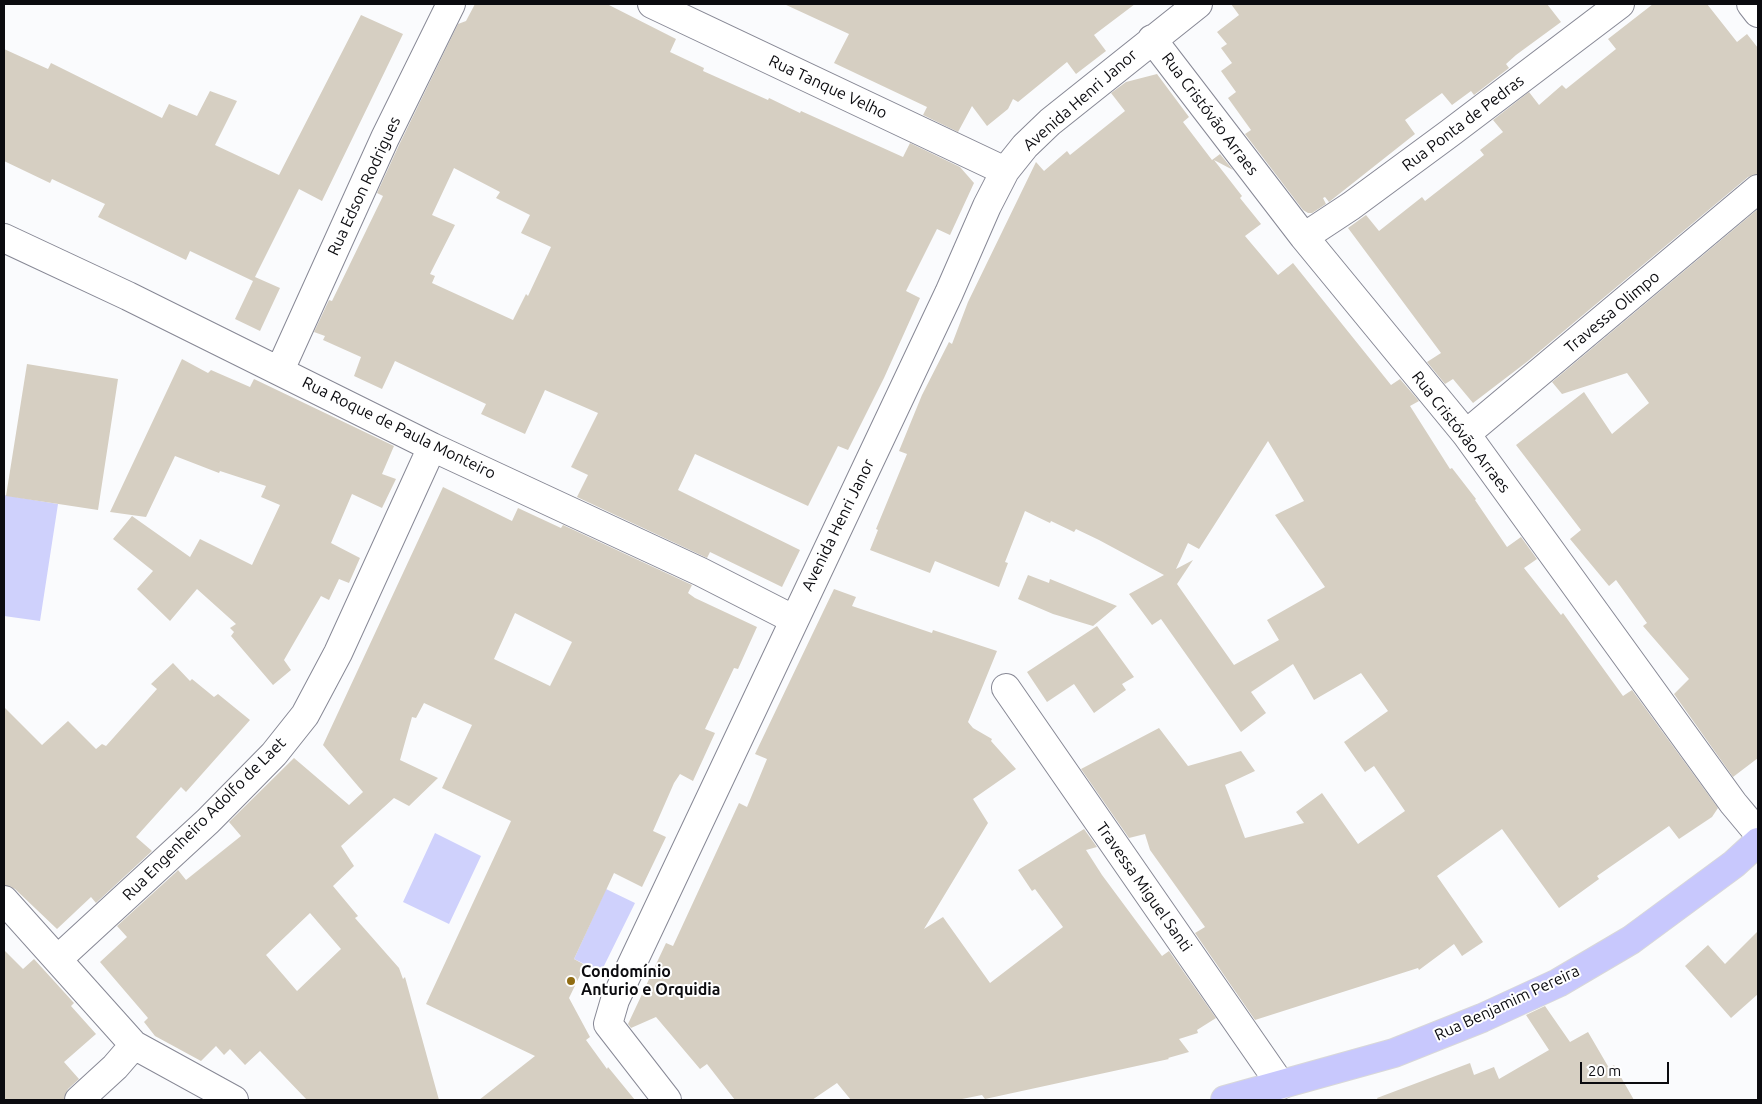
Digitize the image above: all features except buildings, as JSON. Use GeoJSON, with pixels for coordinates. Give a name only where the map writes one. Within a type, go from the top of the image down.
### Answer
{"type":"FeatureCollection","features":[{"type":"Feature","properties":{"kind":"main road","name":"Rua Benjamim Pereira"},"geometry":{"type":"LineString","coordinates":[[1225,1100],[1281,1086],[1394,1053],[1482,1018],[1558,983],[1631,940],[1734,864],[1758,842]]}},
{"type":"Feature","properties":{"kind":"street","name":"Rua Edson Rodrigues"},"geometry":{"type":"LineString","coordinates":[[280,370],[385,138],[451,4]]}},
{"type":"Feature","properties":{"kind":"street","name":"Rua Tanque Velho"},"geometry":{"type":"LineString","coordinates":[[652,4],[1005,171]]}},
{"type":"Feature","properties":{"kind":"street","name":"Avenida Henri Janor"},"geometry":{"type":"LineString","coordinates":[[667,1100],[608,1024],[615,1000],[1005,171],[1025,146],[1050,122],[1152,38],[1198,4]]}},
{"type":"Feature","properties":{"kind":"street","name":"Rua Ponta de Pedras"},"geometry":{"type":"LineString","coordinates":[[1304,237],[1351,206],[1620,4]]}},
{"type":"Feature","properties":{"kind":"street"},"geometry":{"type":"LineString","coordinates":[[1751,4],[1758,13]]}},
{"type":"Feature","properties":{"kind":"street","name":"Rua Cristóvão Arraes"},"geometry":{"type":"LineString","coordinates":[[1152,38],[1304,237],[1466,434],[1733,803],[1758,833]]}},
{"type":"Feature","properties":{"kind":"street","name":"Travessa Olimpo"},"geometry":{"type":"LineString","coordinates":[[1466,434],[1758,189]]}},
{"type":"Feature","properties":{"kind":"street","name":"Rua Roque de Paula Monteiro"},"geometry":{"type":"LineString","coordinates":[[4,238],[280,370],[432,447],[701,572],[793,619]]}},
{"type":"Feature","properties":{"kind":"street","name":"Rua Engenheiro Adolfo de Laet"},"geometry":{"type":"LineString","coordinates":[[58,959],[208,821],[274,754],[306,715],[338,653],[432,447]]}},
{"type":"Feature","properties":{"kind":"street","name":"Travessa Miguel Santi"},"geometry":{"type":"LineString","coordinates":[[1006,688],[1281,1086]]}},
{"type":"Feature","properties":{"kind":"street"},"geometry":{"type":"LineString","coordinates":[[4,900],[134,1045],[234,1100]]}},
{"type":"Feature","properties":{"kind":"street"},"geometry":{"type":"LineString","coordinates":[[79,1100],[115,1067],[134,1045]]}},
{"type":"Feature","properties":{"kind":"shaded area"},"geometry":{"type":"Polygon","coordinates":[[[4,495],[58,504],[40,621],[4,616],[4,495]]]}},
{"type":"Feature","properties":{"kind":"shaded area"},"geometry":{"type":"Polygon","coordinates":[[[435,833],[481,856],[449,924],[403,902],[435,833]]]}},
{"type":"Feature","properties":{"kind":"shaded area"},"geometry":{"type":"Polygon","coordinates":[[[606,889],[635,903],[601,972],[574,959],[606,889]]]}},
{"type":"Feature","properties":{"kind":"place","name":"Condomínio Anturio e Orquidia"},"geometry":{"type":"Point","coordinates":[571,981]}}]}
